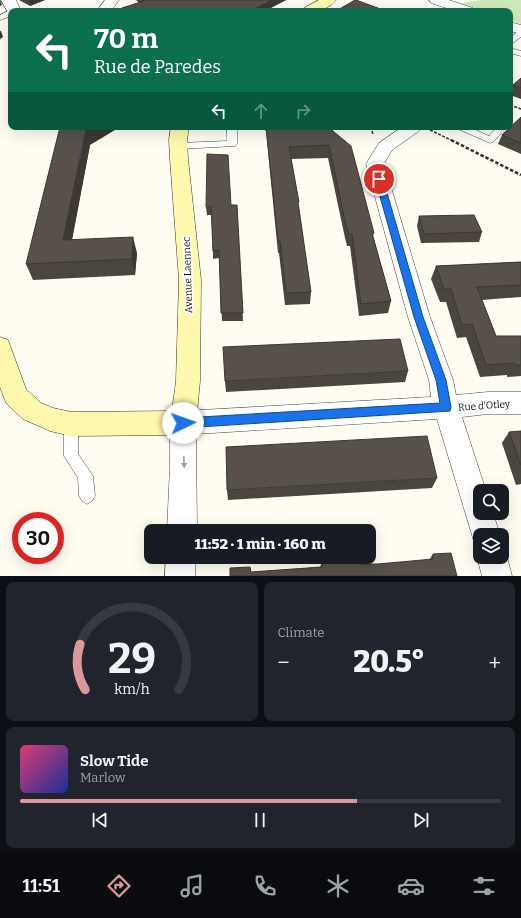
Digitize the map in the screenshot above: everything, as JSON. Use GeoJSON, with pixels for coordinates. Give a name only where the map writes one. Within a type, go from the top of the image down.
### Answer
{"type":"FeatureCollection","features":[{"type":"Feature","properties":{"kind":"street"},"geometry":{"type":"LineString","coordinates":[[315,8],[329,0]]}},
{"type":"Feature","properties":{"kind":"street"},"geometry":{"type":"LineString","coordinates":[[436,0],[459,8]]}},
{"type":"Feature","properties":{"kind":"street"},"geometry":{"type":"LineString","coordinates":[[409,130],[385,147],[375,164],[418,317],[441,380],[446,407],[483,528]]}},
{"type":"Feature","properties":{"kind":"street","name":"Avenue Laennec"},"geometry":{"type":"LineString","coordinates":[[180,136],[190,280],[188,381],[183,423]]}},
{"type":"Feature","properties":{"kind":"street"},"geometry":{"type":"LineString","coordinates":[[0,346],[15,395],[32,411],[50,419],[71,424],[183,423],[184,467],[182,524]]}},
{"type":"Feature","properties":{"kind":"street","name":"Rue d'Otley"},"geometry":{"type":"LineString","coordinates":[[183,423],[446,407],[488,403],[521,403]]}},
{"type":"Feature","properties":{"kind":"street"},"geometry":{"type":"LineString","coordinates":[[180,576],[181,564]]}},
{"type":"Feature","properties":{"kind":"street"},"geometry":{"type":"LineString","coordinates":[[494,564],[497,576]]}},
{"type":"Feature","properties":{"kind":"lane"},"geometry":{"type":"LineString","coordinates":[[513,41],[521,34]]}},
{"type":"Feature","properties":{"kind":"lane"},"geometry":{"type":"LineString","coordinates":[[180,136],[232,144],[232,130]]}},
{"type":"Feature","properties":{"kind":"lane"},"geometry":{"type":"LineString","coordinates":[[468,130],[490,140],[499,130]]}},
{"type":"Feature","properties":{"kind":"lane"},"geometry":{"type":"LineString","coordinates":[[71,424],[71,456],[86,476],[87,496]]}},
{"type":"Feature","properties":{"kind":"path"},"geometry":{"type":"LineString","coordinates":[[430,130],[521,175]]}},
{"type":"Feature","properties":{"kind":"green space"},"geometry":{"type":"Polygon","coordinates":[[[481,0],[521,0],[521,24],[513,21],[513,8],[475,8],[461,3],[481,0]]]}},
{"type":"Feature","properties":{"kind":"building"},"geometry":{"type":"Polygon","coordinates":[[[143,0],[272,0],[257,8],[122,8],[144,1],[143,0]]]}},
{"type":"Feature","properties":{"kind":"building"},"geometry":{"type":"Polygon","coordinates":[[[356,0],[378,8],[341,8],[356,0]]]}},
{"type":"Feature","properties":{"kind":"building"},"geometry":{"type":"Polygon","coordinates":[[[521,78],[521,88],[513,85],[521,78]]]}},
{"type":"Feature","properties":{"kind":"building"},"geometry":{"type":"Polygon","coordinates":[[[521,117],[521,143],[502,135],[507,130],[513,130],[513,125],[521,117]]]}},
{"type":"Feature","properties":{"kind":"building"},"geometry":{"type":"Polygon","coordinates":[[[59,130],[86,130],[63,240],[133,237],[132,259],[26,264],[59,130]]]}},
{"type":"Feature","properties":{"kind":"building"},"geometry":{"type":"Polygon","coordinates":[[[266,130],[332,130],[351,146],[374,233],[372,233],[391,301],[361,304],[352,234],[349,234],[346,226],[329,145],[289,147],[299,202],[311,292],[286,293],[280,241],[278,241],[266,130]]]}},
{"type":"Feature","properties":{"kind":"building"},"geometry":{"type":"Polygon","coordinates":[[[207,154],[228,155],[231,205],[237,205],[243,313],[221,313],[219,250],[213,251],[211,206],[206,207],[207,154]]]}},
{"type":"Feature","properties":{"kind":"building"},"geometry":{"type":"Polygon","coordinates":[[[474,215],[482,232],[424,234],[419,216],[474,215]]]}},
{"type":"Feature","properties":{"kind":"building"},"geometry":{"type":"Polygon","coordinates":[[[521,262],[521,285],[477,287],[496,336],[521,336],[521,365],[515,365],[514,363],[486,365],[472,324],[462,325],[451,289],[444,289],[436,266],[521,262]]]}},
{"type":"Feature","properties":{"kind":"building"},"geometry":{"type":"Polygon","coordinates":[[[400,339],[408,371],[225,381],[223,347],[400,339]]]}},
{"type":"Feature","properties":{"kind":"building"},"geometry":{"type":"Polygon","coordinates":[[[521,431],[521,465],[509,432],[521,431]]]}},
{"type":"Feature","properties":{"kind":"building"},"geometry":{"type":"Polygon","coordinates":[[[427,436],[437,478],[227,490],[226,447],[427,436]]]}},
{"type":"Feature","properties":{"kind":"building"},"geometry":{"type":"Polygon","coordinates":[[[451,553],[457,576],[230,576],[230,568],[250,567],[251,572],[322,567],[322,564],[378,564],[433,559],[433,554],[451,553]]]}},
{"type":"Feature","properties":{"kind":"route"},"geometry":{"type":"LineString","coordinates":[[183,423],[446,407],[441,380],[418,317],[379,179]]}}]}
